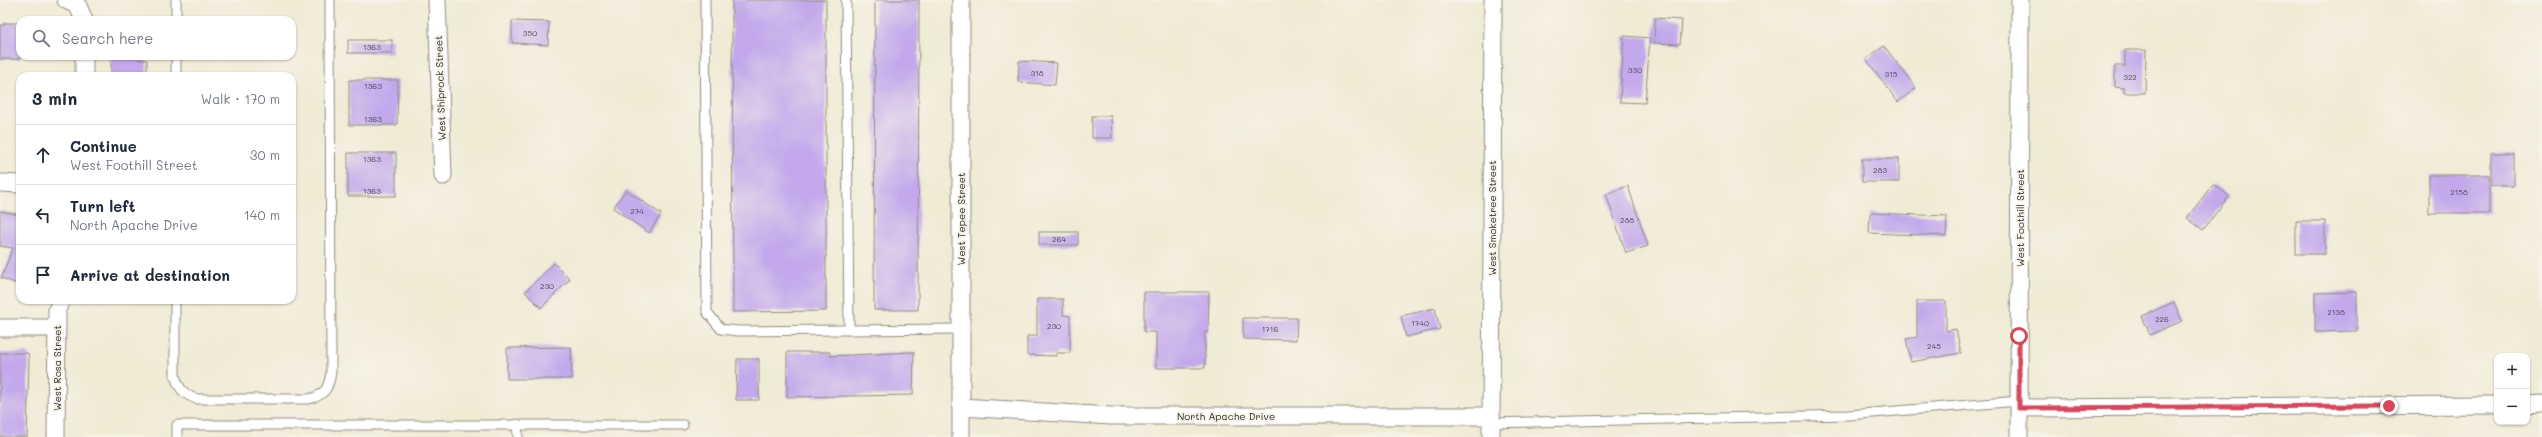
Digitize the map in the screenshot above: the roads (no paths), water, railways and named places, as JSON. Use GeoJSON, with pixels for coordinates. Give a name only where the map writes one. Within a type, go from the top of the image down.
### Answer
{"type":"FeatureCollection","features":[{"type":"Feature","properties":{"kind":"street","name":"West Shiprock Street"},"geometry":{"type":"LineString","coordinates":[[437,0],[443,176]]}},
{"type":"Feature","properties":{"kind":"street","name":"West Tepee Street"},"geometry":{"type":"LineString","coordinates":[[961,0],[961,437]]}},
{"type":"Feature","properties":{"kind":"street","name":"West Smoketree Street"},"geometry":{"type":"LineString","coordinates":[[1491,425],[1492,0]]}},
{"type":"Feature","properties":{"kind":"street","name":"West Foothill Street"},"geometry":{"type":"LineString","coordinates":[[2019,437],[2020,0]]}},
{"type":"Feature","properties":{"kind":"street"},"geometry":{"type":"LineString","coordinates":[[84,60],[84,72]]}},
{"type":"Feature","properties":{"kind":"street"},"geometry":{"type":"LineString","coordinates":[[0,183],[16,184]]}},
{"type":"Feature","properties":{"kind":"street","name":"West Rosa Street"},"geometry":{"type":"LineString","coordinates":[[56,437],[56,328],[57,310],[59,304]]}},
{"type":"Feature","properties":{"kind":"street"},"geometry":{"type":"LineString","coordinates":[[0,328],[56,328]]}},
{"type":"Feature","properties":{"kind":"street"},"geometry":{"type":"LineString","coordinates":[[2530,404],[2542,404]]}},
{"type":"Feature","properties":{"kind":"street"},"geometry":{"type":"LineString","coordinates":[[2019,405],[2494,405]]}},
{"type":"Feature","properties":{"kind":"street","name":"North Apache Drive"},"geometry":{"type":"LineString","coordinates":[[961,407],[1111,416],[1491,425]]}},
{"type":"Feature","properties":{"kind":"lane"},"geometry":{"type":"LineString","coordinates":[[176,0],[176,16]]}},
{"type":"Feature","properties":{"kind":"lane"},"geometry":{"type":"LineString","coordinates":[[175,304],[175,375],[177,384],[189,397],[197,399],[308,399],[318,397],[325,392],[331,372],[330,0]]}},
{"type":"Feature","properties":{"kind":"lane"},"geometry":{"type":"LineString","coordinates":[[705,0],[707,312],[721,329],[961,329]]}},
{"type":"Feature","properties":{"kind":"lane"},"geometry":{"type":"LineString","coordinates":[[846,0],[849,330]]}},
{"type":"Feature","properties":{"kind":"lane"},"geometry":{"type":"LineString","coordinates":[[176,60],[176,72]]}},
{"type":"Feature","properties":{"kind":"lane"},"geometry":{"type":"LineString","coordinates":[[1491,425],[1848,415],[2019,405]]}},
{"type":"Feature","properties":{"kind":"lane"},"geometry":{"type":"LineString","coordinates":[[518,424],[518,437]]}},
{"type":"Feature","properties":{"kind":"lane"},"geometry":{"type":"LineString","coordinates":[[177,437],[177,425],[683,425]]}}]}
